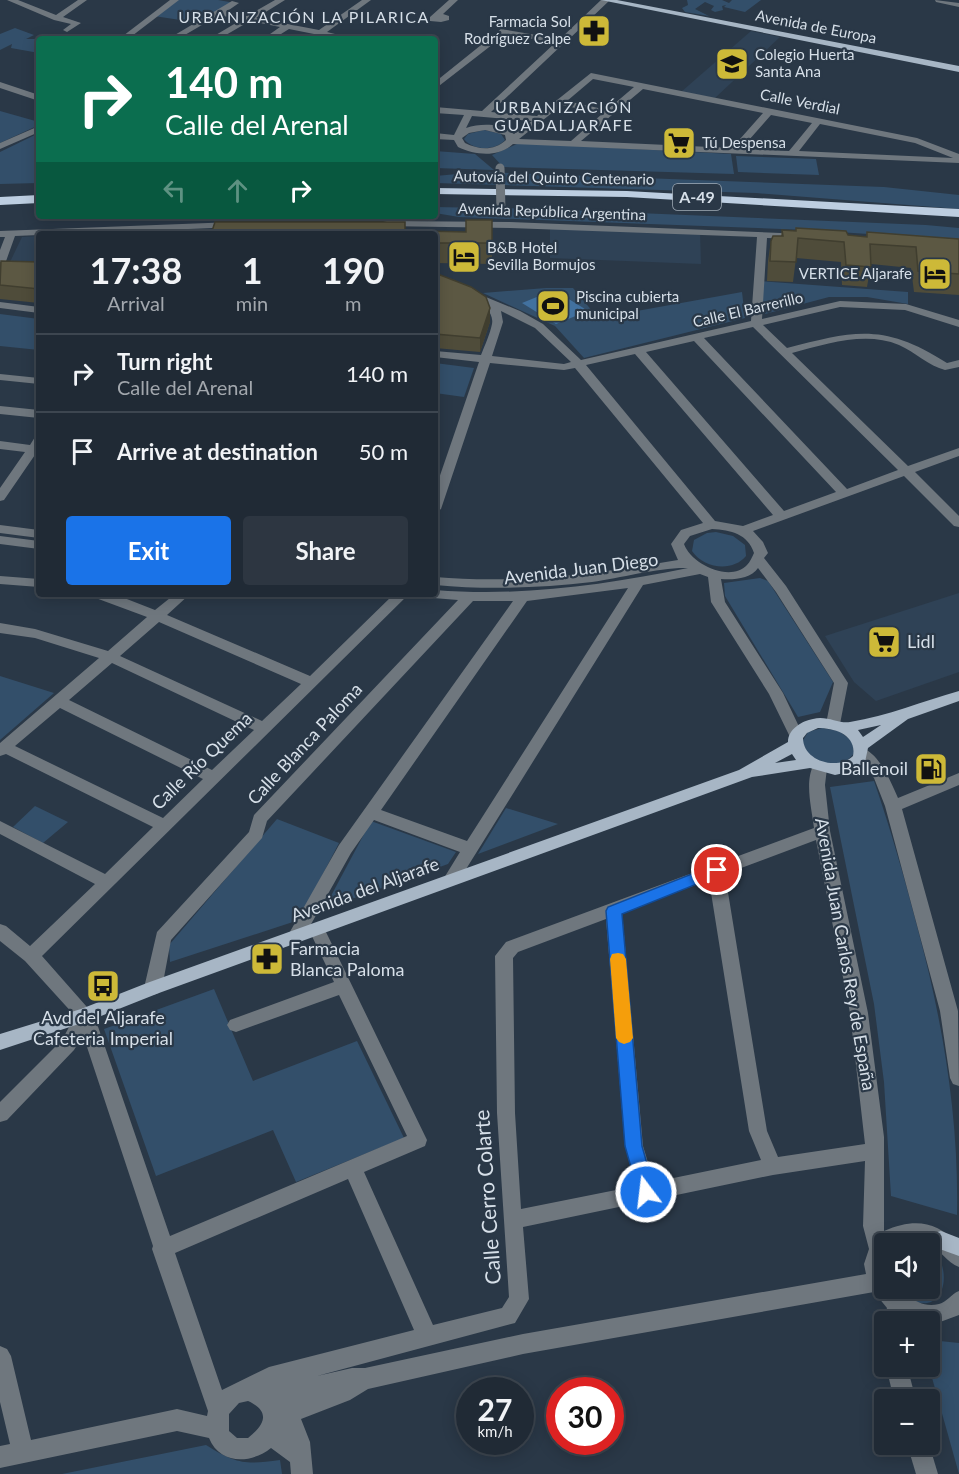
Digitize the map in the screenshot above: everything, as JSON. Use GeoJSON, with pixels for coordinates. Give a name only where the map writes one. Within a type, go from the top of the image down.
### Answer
{"type":"FeatureCollection","features":[{"type":"Feature","properties":{"kind":"highway","name":"Autovía del Quinto Centenario"},"geometry":{"type":"LineString","coordinates":[[438,191],[627,194],[959,213]]}},
{"type":"Feature","properties":{"kind":"highway"},"geometry":{"type":"LineString","coordinates":[[0,195],[36,194]]}},
{"type":"Feature","properties":{"kind":"highway"},"geometry":{"type":"LineString","coordinates":[[0,201],[36,199]]}},
{"type":"Feature","properties":{"kind":"highway","name":"Autovía del Quinto Centenario"},"geometry":{"type":"LineString","coordinates":[[438,201],[692,208],[959,223]]}},
{"type":"Feature","properties":{"kind":"highway"},"geometry":{"type":"LineString","coordinates":[[0,211],[36,209]]}},
{"type":"Feature","properties":{"kind":"main road","name":"Avenida de Europa"},"geometry":{"type":"LineString","coordinates":[[595,0],[632,4],[959,69]]}},
{"type":"Feature","properties":{"kind":"main road"},"geometry":{"type":"LineString","coordinates":[[908,714],[862,749],[859,760],[842,769],[814,765],[802,758],[795,740],[808,725],[816,723],[840,726],[908,714],[959,696]]}},
{"type":"Feature","properties":{"kind":"main road"},"geometry":{"type":"LineString","coordinates":[[840,726],[853,733],[862,749]]}},
{"type":"Feature","properties":{"kind":"main road","name":"Avenida del Aljarafe"},"geometry":{"type":"LineString","coordinates":[[744,774],[795,740]]}},
{"type":"Feature","properties":{"kind":"main road","name":"Avenida del Aljarafe"},"geometry":{"type":"LineString","coordinates":[[0,1042],[85,1015],[452,878],[581,834],[744,774],[814,765]]}},
{"type":"Feature","properties":{"kind":"street"},"geometry":{"type":"LineString","coordinates":[[11,0],[57,18],[77,23],[67,30]]}},
{"type":"Feature","properties":{"kind":"street"},"geometry":{"type":"LineString","coordinates":[[57,18],[83,0]]}},
{"type":"Feature","properties":{"kind":"street"},"geometry":{"type":"LineString","coordinates":[[127,36],[174,0]]}},
{"type":"Feature","properties":{"kind":"street"},"geometry":{"type":"LineString","coordinates":[[177,36],[235,3],[218,0]]}},
{"type":"Feature","properties":{"kind":"street"},"geometry":{"type":"LineString","coordinates":[[218,36],[281,0]]}},
{"type":"Feature","properties":{"kind":"street"},"geometry":{"type":"LineString","coordinates":[[320,33],[367,0]]}},
{"type":"Feature","properties":{"kind":"street"},"geometry":{"type":"LineString","coordinates":[[437,26],[454,0]]}},
{"type":"Feature","properties":{"kind":"street"},"geometry":{"type":"LineString","coordinates":[[484,114],[608,0]]}},
{"type":"Feature","properties":{"kind":"street"},"geometry":{"type":"LineString","coordinates":[[939,0],[959,5]]}},
{"type":"Feature","properties":{"kind":"street"},"geometry":{"type":"LineString","coordinates":[[220,12],[336,36]]}},
{"type":"Feature","properties":{"kind":"street"},"geometry":{"type":"LineString","coordinates":[[272,36],[288,26]]}},
{"type":"Feature","properties":{"kind":"street"},"geometry":{"type":"LineString","coordinates":[[438,84],[504,31],[564,42]]}},
{"type":"Feature","properties":{"kind":"street","name":"Calle Verdial"},"geometry":{"type":"LineString","coordinates":[[511,139],[519,136],[591,76],[819,122],[862,143],[924,144],[959,159]]}},
{"type":"Feature","properties":{"kind":"street"},"geometry":{"type":"LineString","coordinates":[[0,85],[36,97]]}},
{"type":"Feature","properties":{"kind":"street"},"geometry":{"type":"LineString","coordinates":[[574,143],[641,86]]}},
{"type":"Feature","properties":{"kind":"street"},"geometry":{"type":"LineString","coordinates":[[560,102],[609,113]]}},
{"type":"Feature","properties":{"kind":"street"},"geometry":{"type":"LineString","coordinates":[[438,110],[540,119]]}},
{"type":"Feature","properties":{"kind":"street"},"geometry":{"type":"LineString","coordinates":[[735,150],[769,112]]}},
{"type":"Feature","properties":{"kind":"street"},"geometry":{"type":"LineString","coordinates":[[469,113],[459,136],[460,145],[483,151],[499,149],[511,139]]}},
{"type":"Feature","properties":{"kind":"street"},"geometry":{"type":"LineString","coordinates":[[793,152],[819,122]]}},
{"type":"Feature","properties":{"kind":"street"},"geometry":{"type":"LineString","coordinates":[[438,136],[459,136],[472,129],[489,128],[503,131],[511,139],[793,152],[862,143],[913,158],[959,159]]}},
{"type":"Feature","properties":{"kind":"street"},"geometry":{"type":"LineString","coordinates":[[0,146],[36,130]]}},
{"type":"Feature","properties":{"kind":"street"},"geometry":{"type":"LineString","coordinates":[[913,158],[924,144]]}},
{"type":"Feature","properties":{"kind":"street"},"geometry":{"type":"LineString","coordinates":[[483,151],[484,155],[500,168],[500,225]]}},
{"type":"Feature","properties":{"kind":"street"},"geometry":{"type":"LineString","coordinates":[[78,231],[250,224]]}},
{"type":"Feature","properties":{"kind":"street","name":"Avenida República Argentina"},"geometry":{"type":"LineString","coordinates":[[371,224],[413,229],[500,225],[813,237]]}},
{"type":"Feature","properties":{"kind":"street"},"geometry":{"type":"LineString","coordinates":[[0,264],[5,234],[36,233]]}},
{"type":"Feature","properties":{"kind":"street"},"geometry":{"type":"LineString","coordinates":[[762,234],[756,324],[906,473],[953,509],[959,523]]}},
{"type":"Feature","properties":{"kind":"street"},"geometry":{"type":"LineString","coordinates":[[438,280],[516,313],[539,326],[578,364],[711,525]]}},
{"type":"Feature","properties":{"kind":"street"},"geometry":{"type":"LineString","coordinates":[[438,500],[497,325],[496,311],[482,300]]}},
{"type":"Feature","properties":{"kind":"street","name":"Calle El Barrerillo"},"geometry":{"type":"LineString","coordinates":[[438,354],[564,367],[840,304],[906,307],[959,324]]}},
{"type":"Feature","properties":{"kind":"street"},"geometry":{"type":"LineString","coordinates":[[0,305],[36,310]]}},
{"type":"Feature","properties":{"kind":"street"},"geometry":{"type":"LineString","coordinates":[[497,325],[508,320],[520,320],[539,326]]}},
{"type":"Feature","properties":{"kind":"street"},"geometry":{"type":"LineString","coordinates":[[784,352],[853,334],[872,334],[921,349],[945,367],[959,363]]}},
{"type":"Feature","properties":{"kind":"street"},"geometry":{"type":"LineString","coordinates":[[697,337],[846,495]]}},
{"type":"Feature","properties":{"kind":"street"},"geometry":{"type":"LineString","coordinates":[[638,350],[782,517]]}},
{"type":"Feature","properties":{"kind":"street"},"geometry":{"type":"LineString","coordinates":[[0,377],[36,381]]}},
{"type":"Feature","properties":{"kind":"street"},"geometry":{"type":"LineString","coordinates":[[0,410],[36,414]]}},
{"type":"Feature","properties":{"kind":"street"},"geometry":{"type":"LineString","coordinates":[[0,445],[36,445]]}},
{"type":"Feature","properties":{"kind":"street"},"geometry":{"type":"LineString","coordinates":[[0,497],[4,485],[36,445]]}},
{"type":"Feature","properties":{"kind":"street"},"geometry":{"type":"LineString","coordinates":[[742,531],[959,452]]}},
{"type":"Feature","properties":{"kind":"street"},"geometry":{"type":"LineString","coordinates":[[782,517],[767,533],[759,553],[754,566],[737,574],[714,575],[691,566],[680,555],[678,546],[681,538],[698,527],[711,525],[742,531],[756,541],[759,553],[841,683],[840,726]]}},
{"type":"Feature","properties":{"kind":"street"},"geometry":{"type":"LineString","coordinates":[[0,529],[36,534]]}},
{"type":"Feature","properties":{"kind":"street"},"geometry":{"type":"LineString","coordinates":[[0,540],[36,545]]}},
{"type":"Feature","properties":{"kind":"street","name":"Avenida Juan Diego"},"geometry":{"type":"LineString","coordinates":[[438,581],[509,585],[691,566]]}},
{"type":"Feature","properties":{"kind":"street","name":"Avenida Juan Diego"},"geometry":{"type":"LineString","coordinates":[[438,594],[523,597],[638,582],[691,566]]}},
{"type":"Feature","properties":{"kind":"street"},"geometry":{"type":"LineString","coordinates":[[714,575],[718,602],[776,693],[795,740]]}},
{"type":"Feature","properties":{"kind":"street"},"geometry":{"type":"LineString","coordinates":[[0,580],[36,583]]}},
{"type":"Feature","properties":{"kind":"street"},"geometry":{"type":"LineString","coordinates":[[452,878],[638,582]]}},
{"type":"Feature","properties":{"kind":"street"},"geometry":{"type":"LineString","coordinates":[[108,597],[311,682]]}},
{"type":"Feature","properties":{"kind":"street"},"geometry":{"type":"LineString","coordinates":[[164,825],[2,749],[179,597]]}},
{"type":"Feature","properties":{"kind":"street","name":"Calle Río Quema"},"geometry":{"type":"LineString","coordinates":[[31,956],[399,597]]}},
{"type":"Feature","properties":{"kind":"street","name":"Calle Blanca Paloma"},"geometry":{"type":"LineString","coordinates":[[153,988],[163,937],[256,834],[260,819],[469,597]]}},
{"type":"Feature","properties":{"kind":"street"},"geometry":{"type":"LineString","coordinates":[[295,937],[345,849],[523,597]]}},
{"type":"Feature","properties":{"kind":"street"},"geometry":{"type":"LineString","coordinates":[[0,628],[34,632],[73,642],[110,656],[263,729]]}},
{"type":"Feature","properties":{"kind":"street"},"geometry":{"type":"LineString","coordinates":[[59,700],[213,777]]}},
{"type":"Feature","properties":{"kind":"street"},"geometry":{"type":"LineString","coordinates":[[862,749],[880,776],[892,806],[954,1009],[959,1078]]}},
{"type":"Feature","properties":{"kind":"street","name":"Avenida Juan Carlos Rey de España"},"geometry":{"type":"LineString","coordinates":[[814,765],[822,831],[859,1013],[875,1137],[873,1226],[875,1233]]}},
{"type":"Feature","properties":{"kind":"street"},"geometry":{"type":"LineString","coordinates":[[892,806],[959,779]]}},
{"type":"Feature","properties":{"kind":"street"},"geometry":{"type":"LineString","coordinates":[[370,812],[470,849]]}},
{"type":"Feature","properties":{"kind":"street"},"geometry":{"type":"LineString","coordinates":[[0,827],[106,882]]}},
{"type":"Feature","properties":{"kind":"street"},"geometry":{"type":"LineString","coordinates":[[646,1192],[634,1146],[614,911],[822,831]]}},
{"type":"Feature","properties":{"kind":"street"},"geometry":{"type":"LineString","coordinates":[[717,870],[758,1131],[772,1166]]}},
{"type":"Feature","properties":{"kind":"street","name":"Calle Cerro Colarte"},"geometry":{"type":"LineString","coordinates":[[268,1410],[269,1377],[508,1316],[519,1299],[506,1113],[504,956],[512,947],[614,911]]}},
{"type":"Feature","properties":{"kind":"street"},"geometry":{"type":"LineString","coordinates":[[162,1249],[418,1140],[317,930]]}},
{"type":"Feature","properties":{"kind":"street"},"geometry":{"type":"LineString","coordinates":[[0,931],[31,956],[85,1015],[217,1419],[220,1438],[237,1449],[248,1449],[258,1445],[268,1410]]}},
{"type":"Feature","properties":{"kind":"street"},"geometry":{"type":"LineString","coordinates":[[236,1025],[344,986]]}},
{"type":"Feature","properties":{"kind":"street"},"geometry":{"type":"LineString","coordinates":[[0,1114],[68,1045],[85,1015]]}},
{"type":"Feature","properties":{"kind":"street"},"geometry":{"type":"LineString","coordinates":[[513,1220],[772,1166],[875,1151]]}},
{"type":"Feature","properties":{"kind":"street"},"geometry":{"type":"LineString","coordinates":[[353,1168],[428,1338]]}},
{"type":"Feature","properties":{"kind":"street"},"geometry":{"type":"LineString","coordinates":[[901,1233],[906,1231],[928,1233]]}},
{"type":"Feature","properties":{"kind":"street"},"geometry":{"type":"LineString","coordinates":[[950,1243],[959,1258]]}},
{"type":"Feature","properties":{"kind":"street"},"geometry":{"type":"LineString","coordinates":[[217,1419],[229,1396],[268,1410],[354,1388],[365,1379],[523,1344],[874,1282]]}},
{"type":"Feature","properties":{"kind":"street"},"geometry":{"type":"LineString","coordinates":[[940,1313],[959,1301]]}},
{"type":"Feature","properties":{"kind":"street"},"geometry":{"type":"LineString","coordinates":[[0,1356],[23,1454]]}},
{"type":"Feature","properties":{"kind":"street"},"geometry":{"type":"LineString","coordinates":[[268,1410],[301,1465]]}},
{"type":"Feature","properties":{"kind":"street"},"geometry":{"type":"LineString","coordinates":[[0,1457],[177,1420],[217,1419]]}},
{"type":"Feature","properties":{"kind":"street"},"geometry":{"type":"LineString","coordinates":[[921,1455],[927,1474]]}},
{"type":"Feature","properties":{"kind":"shaded area"},"geometry":{"type":"Polygon","coordinates":[[[175,0],[218,0],[235,3],[200,23],[154,16],[175,0]]]}},
{"type":"Feature","properties":{"kind":"shaded area"},"geometry":{"type":"Polygon","coordinates":[[[687,0],[722,0],[729,3],[732,0],[761,0],[745,12],[724,7],[726,5],[722,6],[723,10],[715,12],[711,10],[714,6],[705,2],[695,9],[709,16],[685,12],[682,8],[688,5],[687,0]]]}},
{"type":"Feature","properties":{"kind":"shaded area"},"geometry":{"type":"Polygon","coordinates":[[[15,28],[34,35],[26,39],[36,39],[36,52],[11,48],[12,44],[0,50],[0,34],[15,28]]]}},
{"type":"Feature","properties":{"kind":"shaded area","name":"Colegio Huerta Santa Ana"},"geometry":{"type":"Polygon","coordinates":[[[751,31],[780,37],[715,98],[681,92],[751,31]]]}},
{"type":"Feature","properties":{"kind":"shaded area"},"geometry":{"type":"Polygon","coordinates":[[[0,111],[36,121],[36,126],[0,143],[0,111]]]}},
{"type":"Feature","properties":{"kind":"shaded area"},"geometry":{"type":"Polygon","coordinates":[[[484,130],[501,134],[505,140],[496,146],[484,148],[473,146],[464,139],[468,134],[484,130]]]}},
{"type":"Feature","properties":{"kind":"shaded area"},"geometry":{"type":"Polygon","coordinates":[[[36,134],[36,183],[0,184],[0,152],[36,134]]]}},
{"type":"Feature","properties":{"kind":"shaded area"},"geometry":{"type":"Polygon","coordinates":[[[519,143],[731,154],[734,174],[503,167],[492,155],[519,143]]]}},
{"type":"Feature","properties":{"kind":"shaded area"},"geometry":{"type":"Polygon","coordinates":[[[438,151],[475,154],[494,170],[438,168],[438,151]]]}},
{"type":"Feature","properties":{"kind":"shaded area"},"geometry":{"type":"Polygon","coordinates":[[[736,156],[816,159],[819,175],[738,172],[736,156]]]}},
{"type":"Feature","properties":{"kind":"shaded area"},"geometry":{"type":"Polygon","coordinates":[[[480,172],[884,187],[959,195],[959,209],[756,193],[438,183],[438,176],[480,172]]]}},
{"type":"Feature","properties":{"kind":"shaded area"},"geometry":{"type":"Polygon","coordinates":[[[438,207],[542,209],[926,225],[959,228],[959,240],[808,230],[459,217],[438,214],[438,207]]]}},
{"type":"Feature","properties":{"kind":"shaded area"},"geometry":{"type":"Polygon","coordinates":[[[550,226],[700,232],[701,264],[550,258],[550,226]]]}},
{"type":"Feature","properties":{"kind":"shaded area"},"geometry":{"type":"Polygon","coordinates":[[[36,236],[36,301],[0,283],[22,237],[36,236]]]}},
{"type":"Feature","properties":{"kind":"shaded area"},"geometry":{"type":"Polygon","coordinates":[[[759,281],[908,292],[908,304],[867,297],[829,297],[765,314],[759,281]]]}},
{"type":"Feature","properties":{"kind":"shaded area"},"geometry":{"type":"Polygon","coordinates":[[[573,288],[598,318],[742,292],[745,318],[584,358],[555,326],[483,293],[573,288]]]}},
{"type":"Feature","properties":{"kind":"shaded area","name":"Piscina cubierta municipal"},"geometry":{"type":"Polygon","coordinates":[[[554,290],[585,309],[576,313],[578,315],[556,324],[522,303],[554,290]]]}},
{"type":"Feature","properties":{"kind":"shaded area"},"geometry":{"type":"Polygon","coordinates":[[[0,314],[36,319],[36,350],[0,346],[0,314]]]}},
{"type":"Feature","properties":{"kind":"shaded area"},"geometry":{"type":"Polygon","coordinates":[[[438,363],[474,368],[464,397],[438,393],[438,363]]]}},
{"type":"Feature","properties":{"kind":"shaded area"},"geometry":{"type":"Polygon","coordinates":[[[716,532],[733,536],[745,545],[746,556],[726,566],[711,565],[697,557],[692,551],[694,540],[707,533],[716,532]]]}},
{"type":"Feature","properties":{"kind":"shaded area"},"geometry":{"type":"Polygon","coordinates":[[[760,578],[768,581],[833,682],[820,712],[798,717],[725,596],[724,583],[760,578]]]}},
{"type":"Feature","properties":{"kind":"shaded area"},"geometry":{"type":"Polygon","coordinates":[[[959,593],[959,672],[876,701],[854,682],[825,636],[959,593]]]}},
{"type":"Feature","properties":{"kind":"shaded area"},"geometry":{"type":"Polygon","coordinates":[[[0,676],[54,693],[0,740],[0,676]]]}},
{"type":"Feature","properties":{"kind":"shaded area"},"geometry":{"type":"Polygon","coordinates":[[[822,728],[839,731],[852,741],[854,753],[846,761],[824,764],[812,758],[802,742],[808,732],[822,728]]]}},
{"type":"Feature","properties":{"kind":"shaded area"},"geometry":{"type":"Polygon","coordinates":[[[874,781],[913,911],[942,1035],[955,1143],[957,1215],[891,1196],[884,1082],[874,1004],[830,787],[874,781]]]}},
{"type":"Feature","properties":{"kind":"shaded area"},"geometry":{"type":"Polygon","coordinates":[[[35,806],[68,822],[43,843],[13,827],[35,806]]]}},
{"type":"Feature","properties":{"kind":"shaded area"},"geometry":{"type":"Polygon","coordinates":[[[506,808],[558,824],[478,854],[506,808]]]}},
{"type":"Feature","properties":{"kind":"shaded area"},"geometry":{"type":"Polygon","coordinates":[[[277,819],[339,843],[299,920],[170,962],[169,945],[277,819]]]}},
{"type":"Feature","properties":{"kind":"shaded area"},"geometry":{"type":"Polygon","coordinates":[[[371,821],[456,852],[448,864],[324,909],[371,821]]]}},
{"type":"Feature","properties":{"kind":"shaded area"},"geometry":{"type":"Polygon","coordinates":[[[214,989],[253,1081],[357,1041],[404,1138],[296,1182],[273,1130],[156,1176],[104,1029],[214,989]]]}},
{"type":"Feature","properties":{"kind":"shaded area"},"geometry":{"type":"Polygon","coordinates":[[[940,1260],[943,1270],[944,1282],[940,1293],[940,1260]]]}},
{"type":"Feature","properties":{"kind":"shaded area"},"geometry":{"type":"Polygon","coordinates":[[[910,1299],[935,1299],[924,1303],[910,1299]]]}},
{"type":"Feature","properties":{"kind":"shaded area"},"geometry":{"type":"Polygon","coordinates":[[[940,1341],[959,1343],[959,1474],[940,1406],[940,1389],[935,1389],[932,1377],[940,1377],[940,1341]]]}},
{"type":"Feature","properties":{"kind":"shaded area"},"geometry":{"type":"Polygon","coordinates":[[[206,1445],[225,1456],[242,1462],[280,1460],[282,1474],[62,1474],[206,1445]]]}},
{"type":"Feature","properties":{"kind":"building"},"geometry":{"type":"Polygon","coordinates":[[[466,220],[492,220],[492,243],[438,243],[438,231],[466,232],[466,220]]]}},
{"type":"Feature","properties":{"kind":"building"},"geometry":{"type":"Polygon","coordinates":[[[215,222],[405,222],[405,231],[212,231],[215,222]]]}},
{"type":"Feature","properties":{"kind":"building"},"geometry":{"type":"Polygon","coordinates":[[[796,228],[846,231],[848,235],[867,237],[867,232],[959,239],[959,274],[918,271],[916,247],[870,244],[871,267],[846,265],[844,242],[798,238],[796,262],[770,261],[773,236],[783,236],[782,230],[796,231],[796,228]]]}},
{"type":"Feature","properties":{"kind":"building"},"geometry":{"type":"Polygon","coordinates":[[[1,261],[36,262],[36,289],[0,285],[1,261]]]}},
{"type":"Feature","properties":{"kind":"building"},"geometry":{"type":"Polygon","coordinates":[[[438,274],[471,287],[486,297],[490,308],[480,338],[438,334],[438,274]]]}},
{"type":"Feature","properties":{"kind":"slow traffic"},"geometry":{"type":"LineString","coordinates":[[618,959],[624,1038]]}},
{"type":"Feature","properties":{"kind":"place","name":"Farmacia Sol Rodríguez Calpe"},"geometry":{"type":"Point","coordinates":[594,31]}},
{"type":"Feature","properties":{"kind":"place","name":"Colegio Huerta Santa Ana"},"geometry":{"type":"Point","coordinates":[732,64]}},
{"type":"Feature","properties":{"kind":"place","name":"Tú Despensa"},"geometry":{"type":"Point","coordinates":[679,143]}},
{"type":"Feature","properties":{"kind":"place","name":"B&B Hotel Sevilla Bormujos"},"geometry":{"type":"Point","coordinates":[464,257]}},
{"type":"Feature","properties":{"kind":"place","name":"VERTICE Aljarafe"},"geometry":{"type":"Point","coordinates":[935,274]}},
{"type":"Feature","properties":{"kind":"place","name":"Piscina cubierta municipal"},"geometry":{"type":"Point","coordinates":[553,306]}},
{"type":"Feature","properties":{"kind":"place","name":"Lidl"},"geometry":{"type":"Point","coordinates":[884,642]}},
{"type":"Feature","properties":{"kind":"place","name":"Ballenoil"},"geometry":{"type":"Point","coordinates":[931,769]}},
{"type":"Feature","properties":{"kind":"place","name":"Farmacia Blanca Paloma"},"geometry":{"type":"Point","coordinates":[267,959]}},
{"type":"Feature","properties":{"kind":"place","name":"Avd del Aljarafe Cafeteria Imperial"},"geometry":{"type":"Point","coordinates":[103,986]}},
{"type":"Feature","properties":{"kind":"district","name":"URBANIZACIÓN LA PILARICA"},"geometry":{"type":"Point","coordinates":[304,17]}},
{"type":"Feature","properties":{"kind":"district","name":"URBANIZACIÓN GUADALJARAFE"},"geometry":{"type":"Point","coordinates":[564,116]}},
{"type":"Feature","properties":{"kind":"route"},"geometry":{"type":"LineString","coordinates":[[646,1192],[634,1146],[614,911],[717,870]]}}]}
